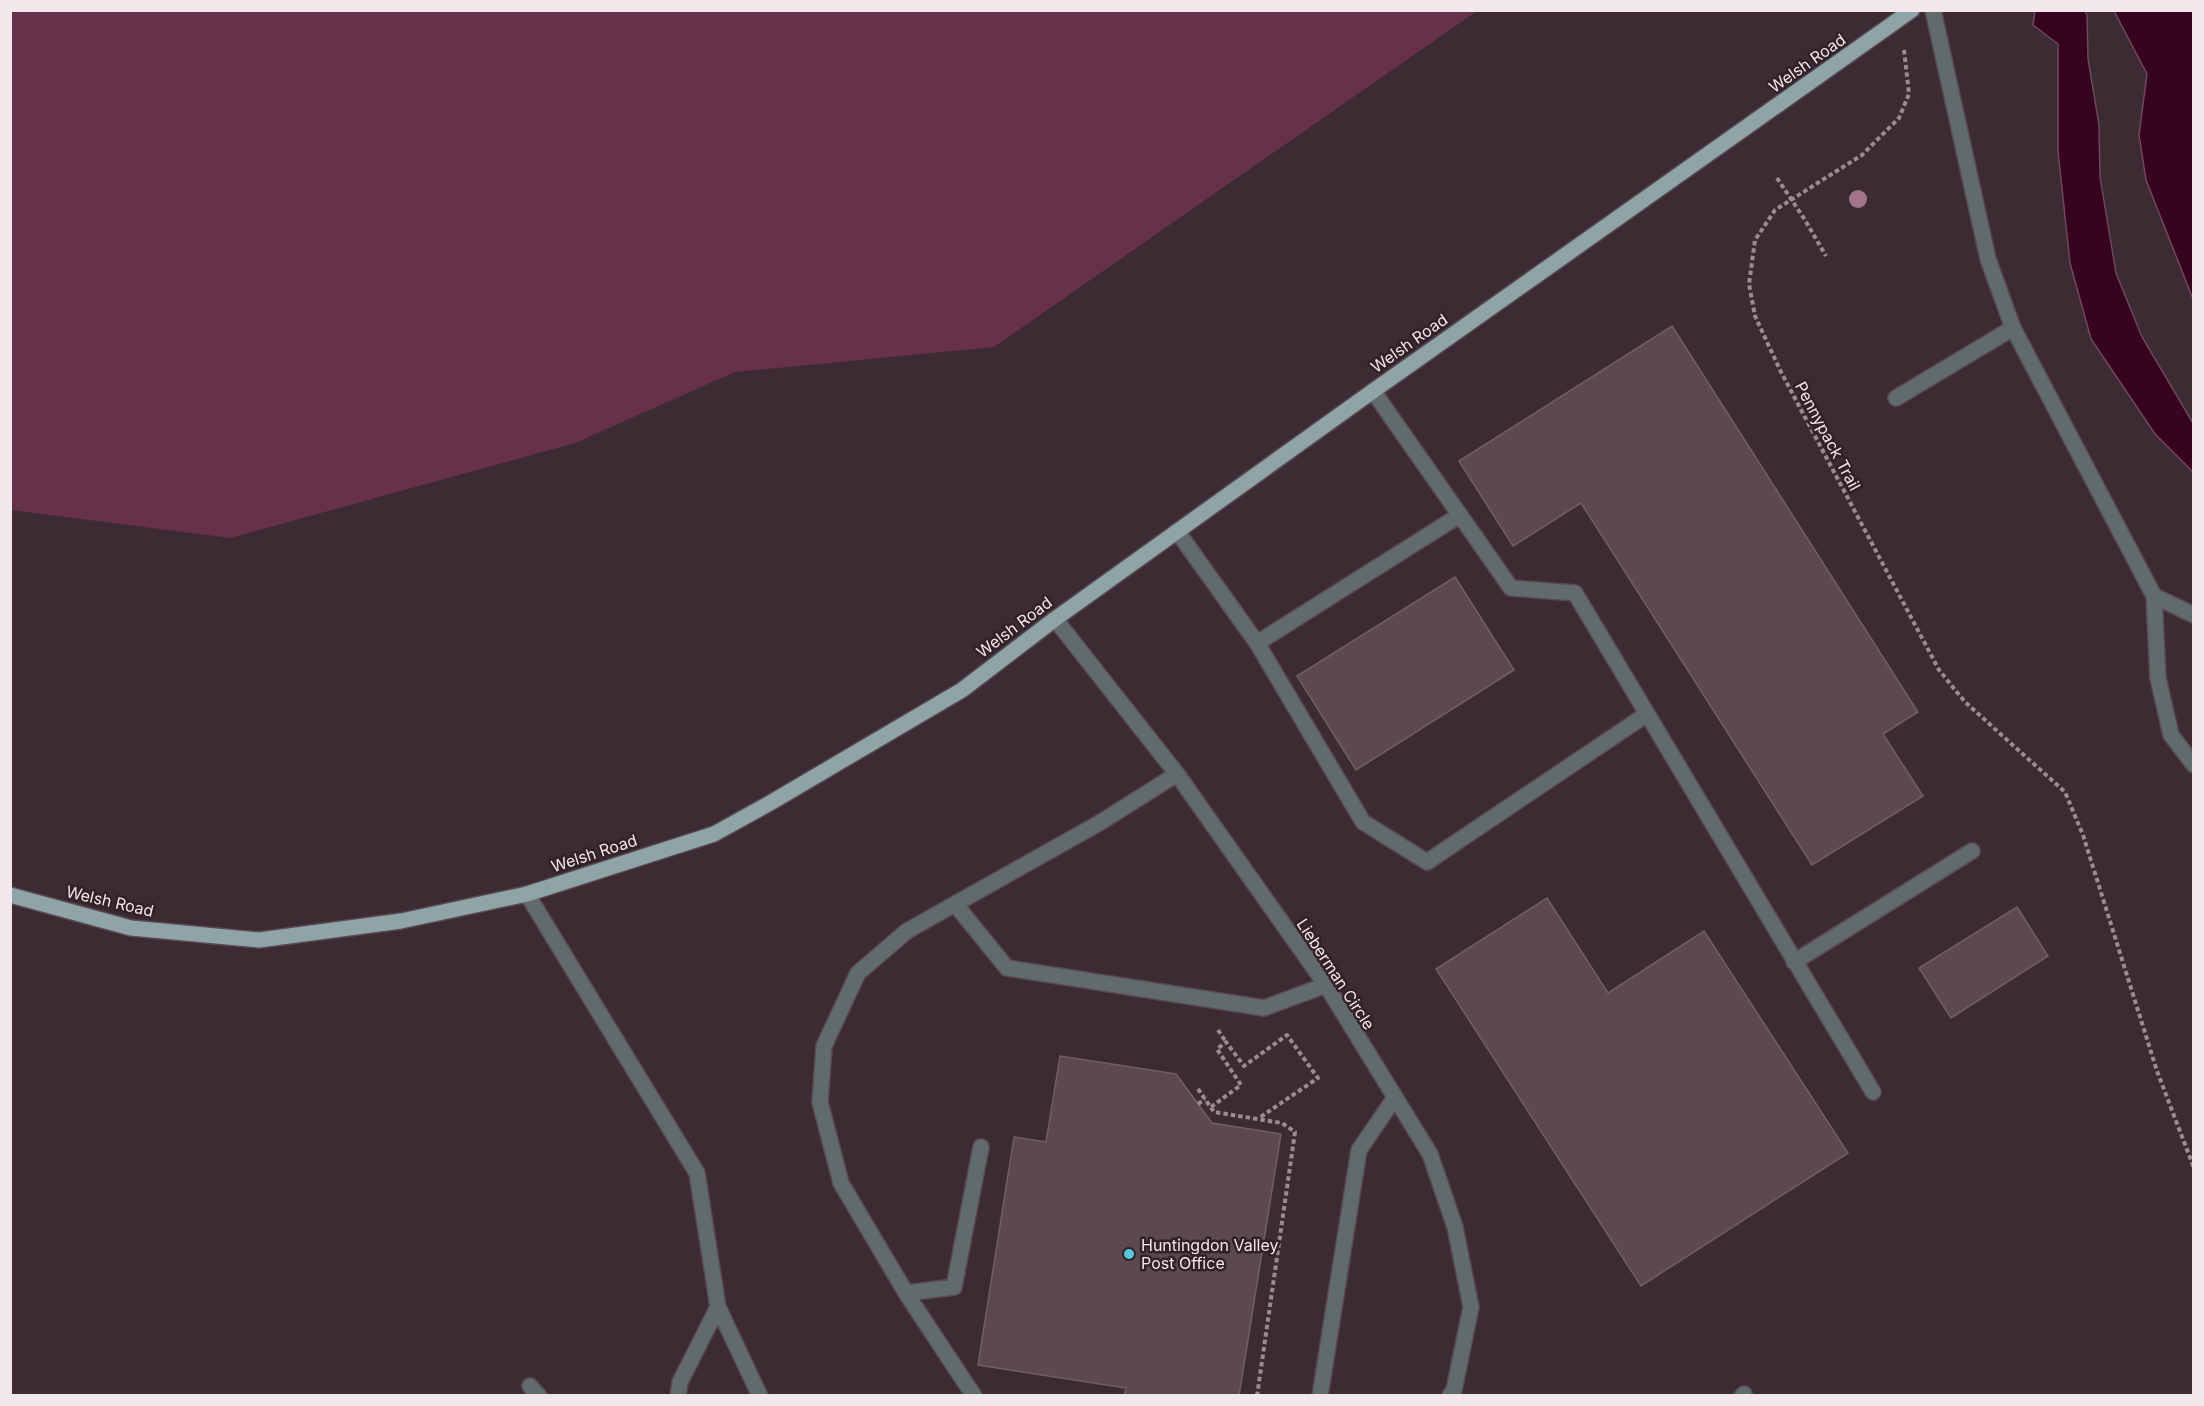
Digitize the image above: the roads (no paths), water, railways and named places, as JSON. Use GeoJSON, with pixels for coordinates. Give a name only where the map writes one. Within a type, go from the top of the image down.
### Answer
{"type":"FeatureCollection","features":[{"type":"Feature","properties":{"kind":"main road","name":"Welsh Road"},"geometry":{"type":"LineString","coordinates":[[10,895],[131,928],[260,940],[401,921],[527,894],[714,834],[962,690],[1177,531],[1912,10]]}},
{"type":"Feature","properties":{"kind":"street"},"geometry":{"type":"LineString","coordinates":[[1933,10],[1988,259],[2013,328],[2154,596],[2158,678],[2171,735],[2193,765]]}},
{"type":"Feature","properties":{"kind":"street"},"geometry":{"type":"LineString","coordinates":[[1896,398],[2013,328]]}},
{"type":"Feature","properties":{"kind":"street"},"geometry":{"type":"LineString","coordinates":[[1373,391],[1511,588],[1575,593],[1873,1092]]}},
{"type":"Feature","properties":{"kind":"street"},"geometry":{"type":"LineString","coordinates":[[1257,643],[1460,515]]}},
{"type":"Feature","properties":{"kind":"street"},"geometry":{"type":"LineString","coordinates":[[1177,531],[1257,643],[1363,822],[1427,862],[1647,714]]}},
{"type":"Feature","properties":{"kind":"street"},"geometry":{"type":"LineString","coordinates":[[2154,596],[2193,615]]}},
{"type":"Feature","properties":{"kind":"street","name":"Lieberman Circle"},"geometry":{"type":"LineString","coordinates":[[1055,619],[1178,774],[1326,985],[1430,1154],[1455,1227],[1471,1307],[1454,1390],[1450,1395]]}},
{"type":"Feature","properties":{"kind":"street"},"geometry":{"type":"LineString","coordinates":[[974,1395],[906,1293],[841,1183],[820,1102],[824,1046],[858,974],[908,931],[1101,822],[1178,774]]}},
{"type":"Feature","properties":{"kind":"street"},"geometry":{"type":"LineString","coordinates":[[1794,962],[1972,851]]}},
{"type":"Feature","properties":{"kind":"street"},"geometry":{"type":"LineString","coordinates":[[527,894],[697,1173],[718,1307],[760,1395]]}},
{"type":"Feature","properties":{"kind":"street"},"geometry":{"type":"LineString","coordinates":[[955,904],[1007,968],[1264,1008],[1326,985]]}},
{"type":"Feature","properties":{"kind":"street"},"geometry":{"type":"LineString","coordinates":[[1320,1395],[1359,1149],[1395,1099]]}},
{"type":"Feature","properties":{"kind":"street"},"geometry":{"type":"LineString","coordinates":[[906,1293],[954,1287],[981,1147]]}},
{"type":"Feature","properties":{"kind":"street"},"geometry":{"type":"LineString","coordinates":[[678,1395],[680,1382],[718,1307]]}},
{"type":"Feature","properties":{"kind":"place","name":"Huntingdon Valley Post Office"},"geometry":{"type":"Point","coordinates":[1129,1254]}}]}
